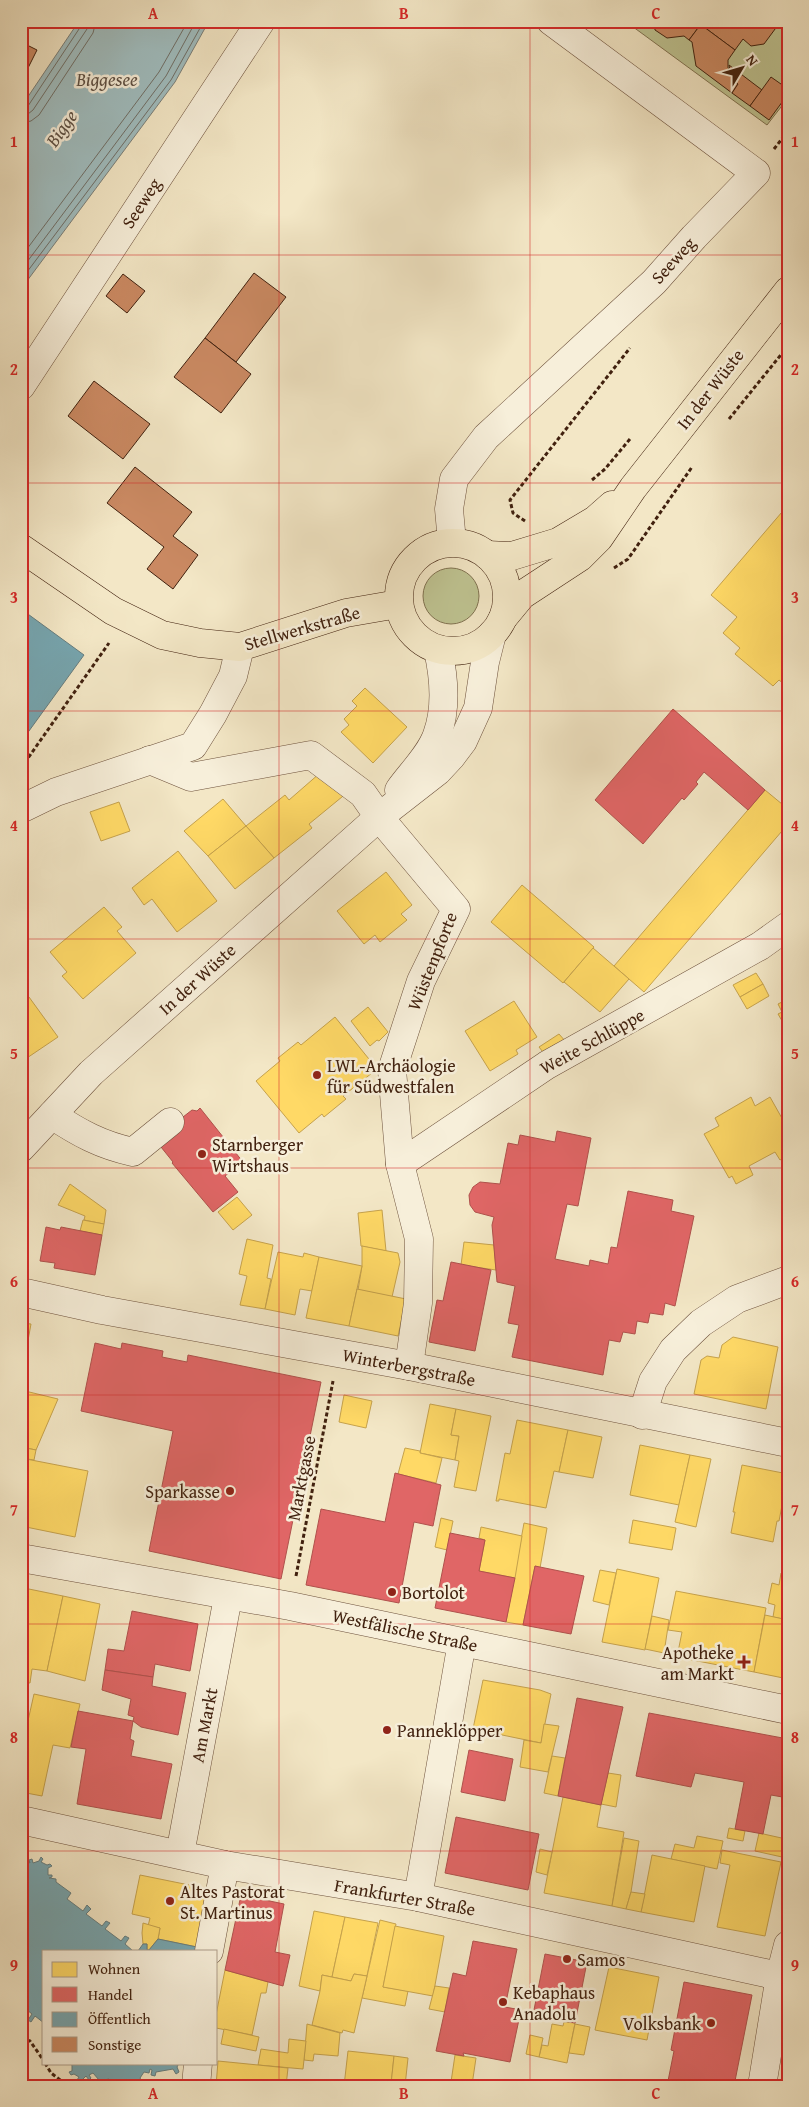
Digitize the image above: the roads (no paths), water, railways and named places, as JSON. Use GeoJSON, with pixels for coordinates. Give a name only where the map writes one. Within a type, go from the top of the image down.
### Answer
{"type":"FeatureCollection","features":[{"type":"Feature","properties":{"kind":"main road","name":"In der Wüste"},"geometry":{"type":"LineString","coordinates":[[498,626],[522,595],[580,557],[599,538],[633,488],[788,291]]}},
{"type":"Feature","properties":{"kind":"main road","name":"In der Wüste"},"geometry":{"type":"LineString","coordinates":[[487,555],[512,556],[558,542],[595,520],[633,488]]}},
{"type":"Feature","properties":{"kind":"main road"},"geometry":{"type":"LineString","coordinates":[[452,542],[480,548],[487,555],[499,566],[507,596],[498,626],[483,643],[464,650],[451,652],[438,650],[424,643],[402,619],[398,604],[399,585],[411,561],[417,554],[434,545],[452,542]]}},
{"type":"Feature","properties":{"kind":"main road","name":"Stellwerkstraße"},"geometry":{"type":"LineString","coordinates":[[21,548],[126,618],[162,635],[200,642],[240,647],[346,613],[398,604]]}},
{"type":"Feature","properties":{"kind":"street","name":"Seeweg"},"geometry":{"type":"LineString","coordinates":[[452,542],[449,509],[454,479],[486,437],[654,282],[694,237],[756,173],[551,21]]}},
{"type":"Feature","properties":{"kind":"street","name":"Seeweg"},"geometry":{"type":"LineString","coordinates":[[21,386],[260,23]]}},
{"type":"Feature","properties":{"kind":"street","name":"In der Wüste"},"geometry":{"type":"LineString","coordinates":[[21,1148],[91,1073],[379,817],[438,771],[463,741],[478,708],[485,662],[498,626]]}},
{"type":"Feature","properties":{"kind":"street"},"geometry":{"type":"LineString","coordinates":[[21,809],[56,792],[193,746],[214,714],[233,676],[240,647]]}},
{"type":"Feature","properties":{"kind":"street","name":"In der Wüste"},"geometry":{"type":"LineString","coordinates":[[379,817],[436,737],[444,702],[442,670],[438,650]]}},
{"type":"Feature","properties":{"kind":"street"},"geometry":{"type":"LineString","coordinates":[[150,760],[192,777],[311,755],[363,794],[379,817]]}},
{"type":"Feature","properties":{"kind":"street","name":"Wüstenpforte"},"geometry":{"type":"LineString","coordinates":[[379,817],[456,909],[421,982],[392,1070],[400,1164],[419,1239],[418,1303],[410,1366]]}},
{"type":"Feature","properties":{"kind":"street","name":"Weite Schlüppe"},"geometry":{"type":"LineString","coordinates":[[400,1164],[547,1065],[760,946],[788,926]]}},
{"type":"Feature","properties":{"kind":"street"},"geometry":{"type":"LineString","coordinates":[[52,1115],[73,1129],[109,1147],[133,1152],[170,1122]]}},
{"type":"Feature","properties":{"kind":"street"},"geometry":{"type":"LineString","coordinates":[[642,1415],[653,1381],[673,1350],[701,1323],[737,1299],[788,1280]]}},
{"type":"Feature","properties":{"kind":"street","name":"Winterbergstraße"},"geometry":{"type":"LineString","coordinates":[[24,1291],[102,1310],[410,1366],[642,1415],[788,1443]]}},
{"type":"Feature","properties":{"kind":"street","name":"Westfälische Straße"},"geometry":{"type":"LineString","coordinates":[[21,1558],[228,1597],[290,1606],[788,1710]]}},
{"type":"Feature","properties":{"kind":"street","name":"Am Markt"},"geometry":{"type":"LineString","coordinates":[[180,1854],[228,1597]]}},
{"type":"Feature","properties":{"kind":"street"},"geometry":{"type":"LineString","coordinates":[[418,1897],[462,1642]]}},
{"type":"Feature","properties":{"kind":"street","name":"Frankfurter Straße"},"geometry":{"type":"LineString","coordinates":[[21,1820],[225,1865],[418,1897],[784,1977]]}},
{"type":"Feature","properties":{"kind":"street"},"geometry":{"type":"LineString","coordinates":[[209,1950],[225,1865]]}},
{"type":"Feature","properties":{"kind":"street"},"geometry":{"type":"LineString","coordinates":[[762,2086],[784,1977],[788,1945]]}},
{"type":"Feature","properties":{"kind":"street"},"geometry":{"type":"LineString","coordinates":[[196,2086],[198,2064]]}},
{"type":"Feature","properties":{"kind":"water","name":"Biggesee"},"geometry":{"type":"Polygon","coordinates":[[[79,21],[209,21],[175,82],[21,289],[21,107],[79,21]]]}},
{"type":"Feature","properties":{"kind":"place","name":"LWL-Archäologie für Südwestfalen"},"geometry":{"type":"Point","coordinates":[317,1075]}},
{"type":"Feature","properties":{"kind":"place","name":"Starnberger Wirtshaus"},"geometry":{"type":"Point","coordinates":[202,1154]}},
{"type":"Feature","properties":{"kind":"place","name":"Sparkasse"},"geometry":{"type":"Point","coordinates":[230,1491]}},
{"type":"Feature","properties":{"kind":"place","name":"Bortolot"},"geometry":{"type":"Point","coordinates":[392,1592]}},
{"type":"Feature","properties":{"kind":"place","name":"Apotheke am Markt"},"geometry":{"type":"Point","coordinates":[744,1662]}},
{"type":"Feature","properties":{"kind":"place","name":"Panneklöpper"},"geometry":{"type":"Point","coordinates":[387,1730]}},
{"type":"Feature","properties":{"kind":"place","name":"Altes Pastorat St. Martinus"},"geometry":{"type":"Point","coordinates":[170,1901]}},
{"type":"Feature","properties":{"kind":"place","name":"Samos"},"geometry":{"type":"Point","coordinates":[567,1959]}},
{"type":"Feature","properties":{"kind":"place","name":"Kebaphaus Anadolu"},"geometry":{"type":"Point","coordinates":[503,2002]}},
{"type":"Feature","properties":{"kind":"place","name":"Volksbank"},"geometry":{"type":"Point","coordinates":[711,2023]}},
{"type":"Feature","properties":{"kind":"water label","name":"Bigge"},"geometry":{"type":"Point","coordinates":[61,128]}}]}
